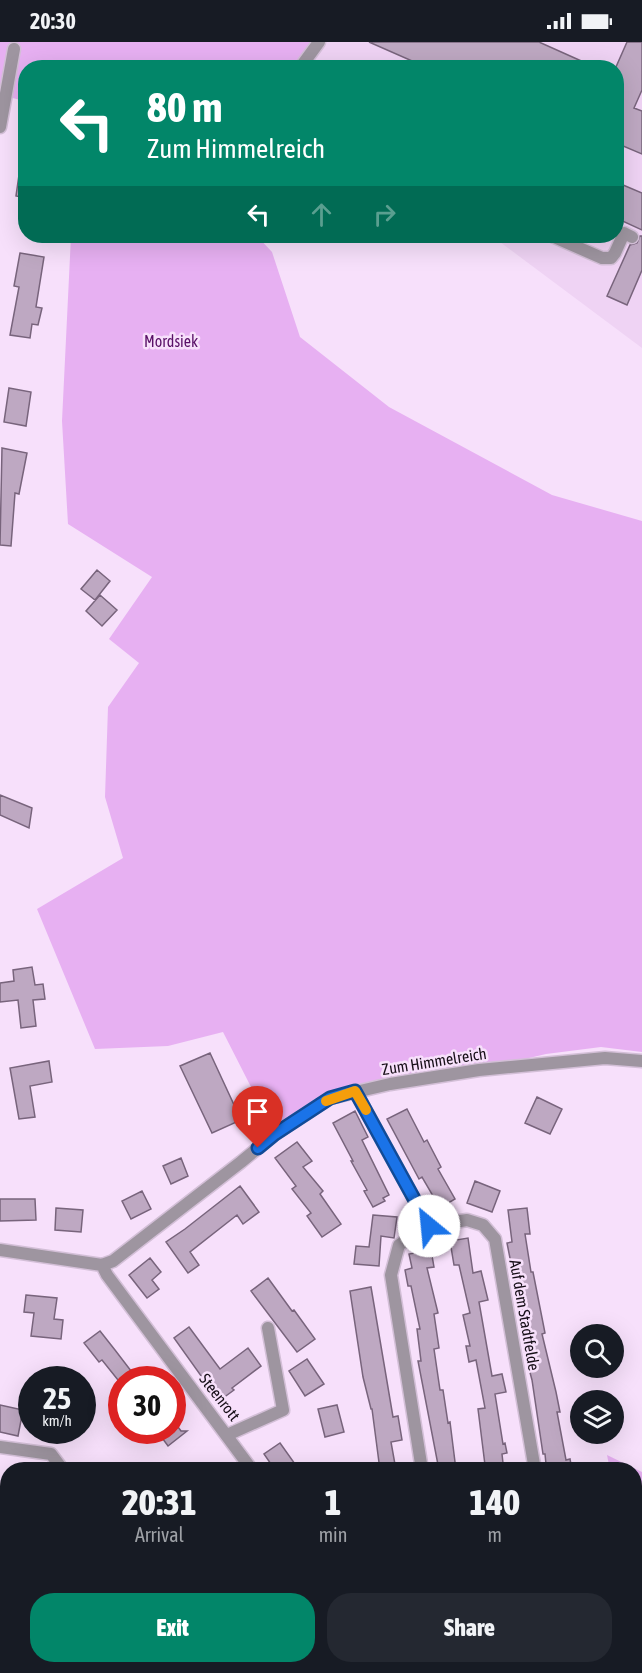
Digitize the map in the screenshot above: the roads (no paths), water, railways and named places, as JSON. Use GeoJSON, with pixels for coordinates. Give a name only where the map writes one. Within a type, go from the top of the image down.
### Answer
{"type":"FeatureCollection","features":[{"type":"Feature","properties":{"kind":"street"},"geometry":{"type":"LineString","coordinates":[[306,60],[320,42]]}},
{"type":"Feature","properties":{"kind":"street"},"geometry":{"type":"LineString","coordinates":[[0,127],[14,49]]}},
{"type":"Feature","properties":{"kind":"street"},"geometry":{"type":"LineString","coordinates":[[568,243],[602,258],[611,258],[620,243]]}},
{"type":"Feature","properties":{"kind":"street","name":"Zum Himmelreich"},"geometry":{"type":"LineString","coordinates":[[102,1264],[113,1261],[275,1134],[330,1098],[355,1091],[479,1070],[605,1058],[642,1061]]}},
{"type":"Feature","properties":{"kind":"street"},"geometry":{"type":"LineString","coordinates":[[355,1091],[429,1226]]}},
{"type":"Feature","properties":{"kind":"street","name":"Auf dem Stadtfelde"},"geometry":{"type":"LineString","coordinates":[[421,1462],[391,1275],[399,1245],[429,1226],[467,1220],[483,1225],[495,1239],[534,1462]]}},
{"type":"Feature","properties":{"kind":"street"},"geometry":{"type":"LineString","coordinates":[[0,1250],[102,1264]]}},
{"type":"Feature","properties":{"kind":"street","name":"Steenrott"},"geometry":{"type":"LineString","coordinates":[[102,1264],[107,1275],[227,1435],[283,1410],[268,1328]]}},
{"type":"Feature","properties":{"kind":"street"},"geometry":{"type":"LineString","coordinates":[[227,1435],[246,1462]]}},
{"type":"Feature","properties":{"kind":"street"},"geometry":{"type":"LineString","coordinates":[[0,1447],[51,1454],[57,1462]]}},
{"type":"Feature","properties":{"kind":"park label","name":"Mordsiek"},"geometry":{"type":"Point","coordinates":[171,341]}}]}
